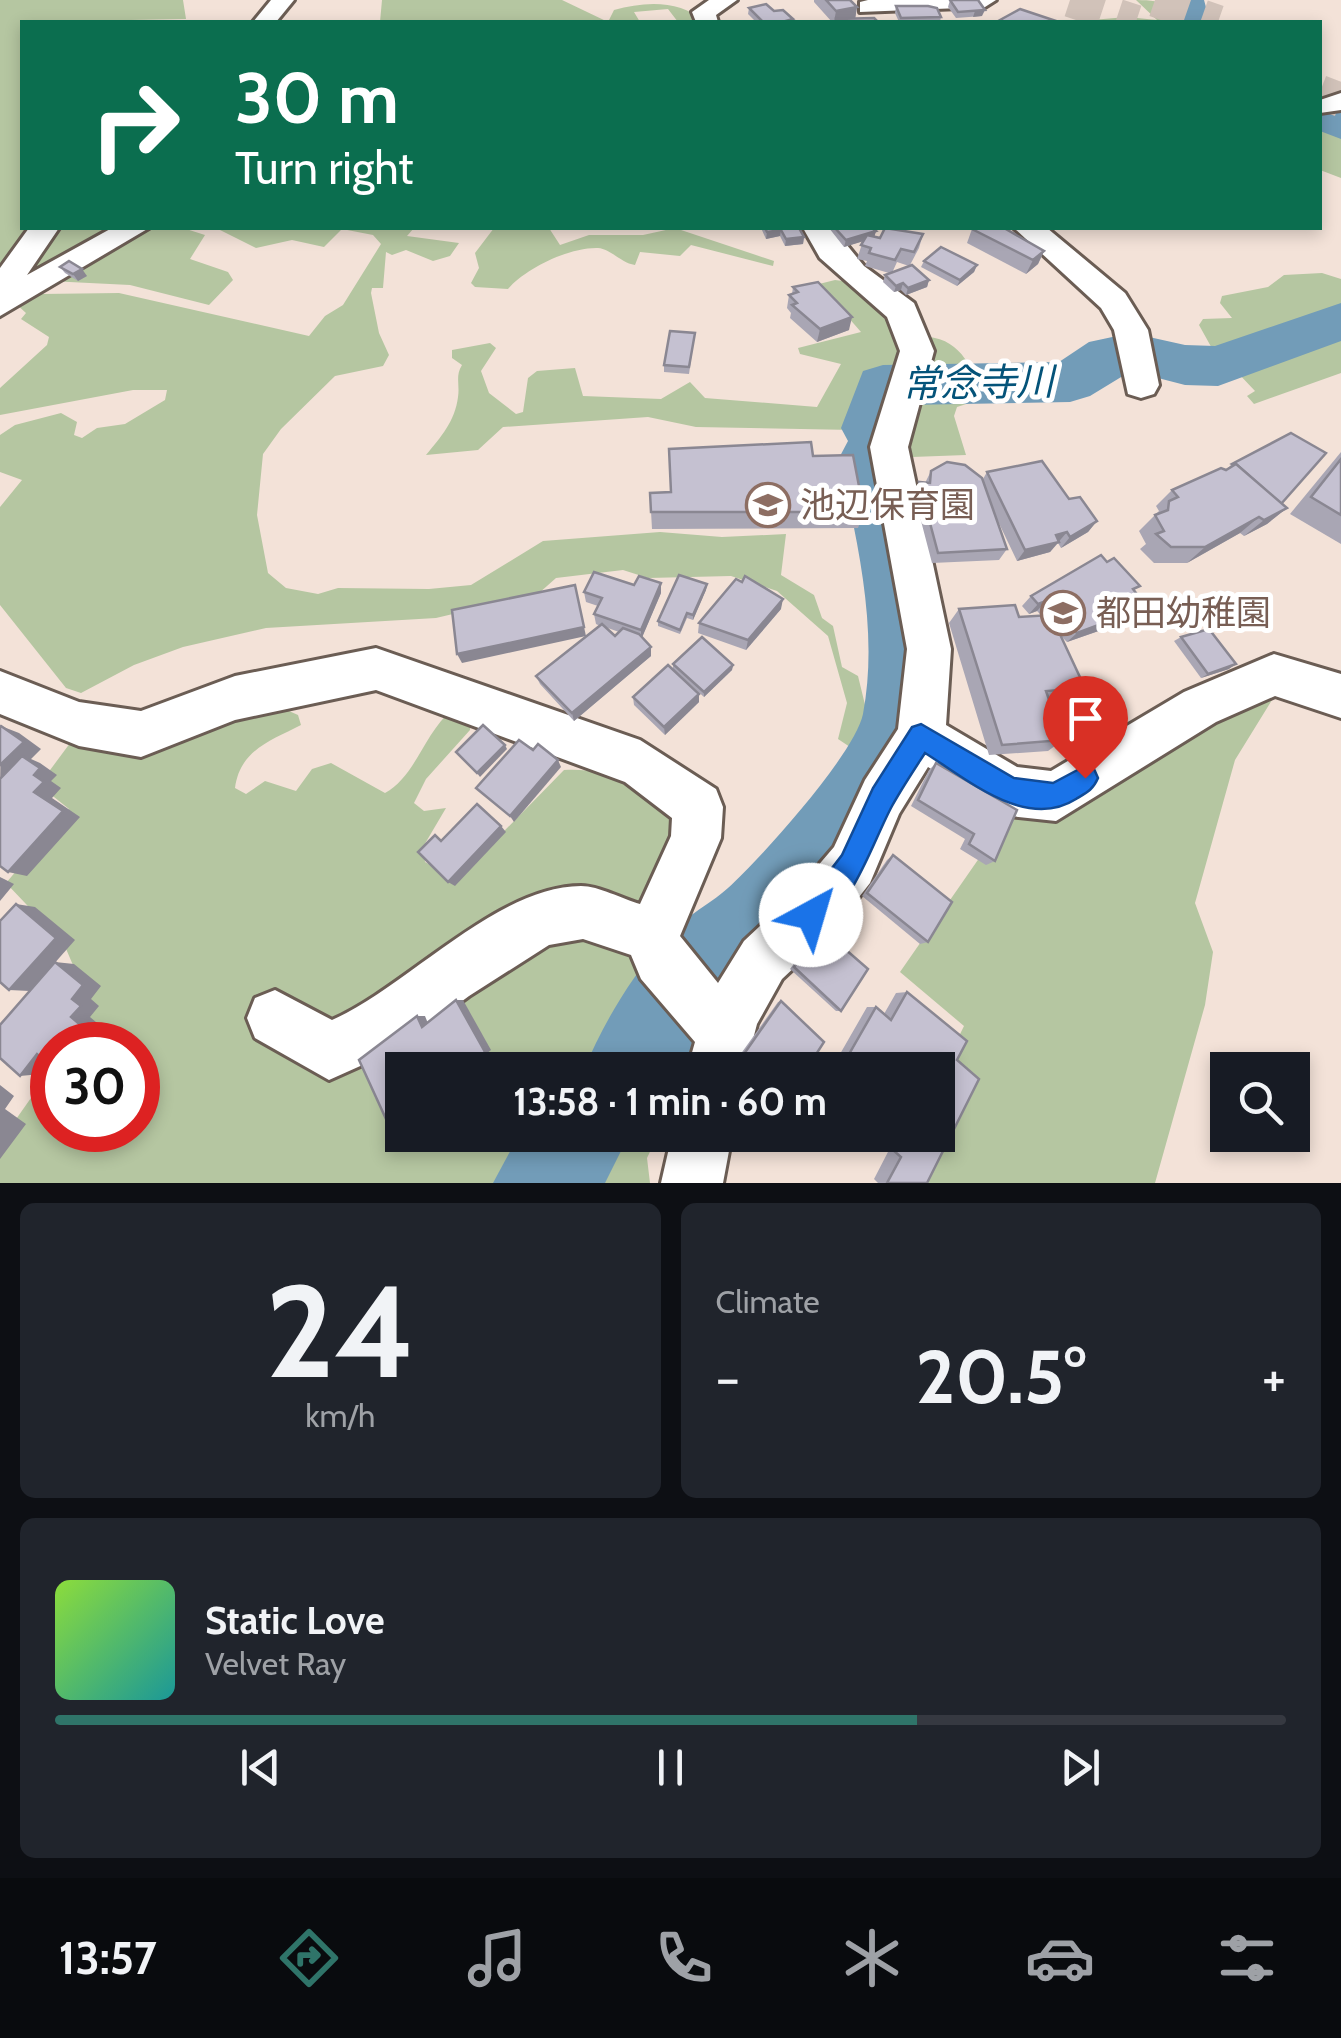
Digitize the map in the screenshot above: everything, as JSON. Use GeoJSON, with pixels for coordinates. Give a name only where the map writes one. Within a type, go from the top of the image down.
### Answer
{"type":"FeatureCollection","features":[{"type":"Feature","properties":{"kind":"street"},"geometry":{"type":"LineString","coordinates":[[266,20],[283,0]]}},
{"type":"Feature","properties":{"kind":"street"},"geometry":{"type":"LineString","coordinates":[[706,20],[704,12],[726,0]]}},
{"type":"Feature","properties":{"kind":"street"},"geometry":{"type":"LineString","coordinates":[[869,10],[992,1]]}},
{"type":"Feature","properties":{"kind":"street"},"geometry":{"type":"LineString","coordinates":[[0,291],[43,230]]}},
{"type":"Feature","properties":{"kind":"street"},"geometry":{"type":"LineString","coordinates":[[0,305],[131,230]]}},
{"type":"Feature","properties":{"kind":"street"},"geometry":{"type":"LineString","coordinates":[[689,998],[764,960],[811,915],[852,865],[882,797],[921,736],[928,649],[889,447],[917,351],[902,311],[831,251],[819,230]]}},
{"type":"Feature","properties":{"kind":"street"},"geometry":{"type":"LineString","coordinates":[[1031,230],[1113,301],[1131,330],[1142,385]]}},
{"type":"Feature","properties":{"kind":"street"},"geometry":{"type":"LineString","coordinates":[[0,692],[79,724],[141,734],[235,698],[376,670],[640,764],[698,808],[689,998]]}},
{"type":"Feature","properties":{"kind":"street"},"geometry":{"type":"LineString","coordinates":[[921,736],[1010,791],[1056,796],[1200,707],[1274,675],[1341,696]]}},
{"type":"Feature","properties":{"kind":"street"},"geometry":{"type":"LineString","coordinates":[[275,1018],[329,1051],[376,1030],[449,976],[540,920],[582,912],[689,998]]}},
{"type":"Feature","properties":{"kind":"street"},"geometry":{"type":"LineString","coordinates":[[692,1183],[698,1152]]}},
{"type":"Feature","properties":{"kind":"green space"},"geometry":{"type":"Polygon","coordinates":[[[0,0],[183,0],[186,19],[20,20],[20,230],[29,230],[0,270],[0,0]]]}},
{"type":"Feature","properties":{"kind":"green space"},"geometry":{"type":"Polygon","coordinates":[[[382,0],[562,0],[604,20],[380,20],[382,0]]]}},
{"type":"Feature","properties":{"kind":"green space"},"geometry":{"type":"Polygon","coordinates":[[[1136,0],[1170,5],[1185,20],[1157,20],[1136,0]]]}},
{"type":"Feature","properties":{"kind":"green space"},"geometry":{"type":"Polygon","coordinates":[[[650,4],[674,6],[701,20],[676,20],[668,9],[634,12],[639,20],[609,20],[614,10],[650,4]]]}},
{"type":"Feature","properties":{"kind":"green space"},"geometry":{"type":"Polygon","coordinates":[[[1127,17],[1157,20],[1092,20],[1127,17]]]}},
{"type":"Feature","properties":{"kind":"green space"},"geometry":{"type":"Polygon","coordinates":[[[1333,114],[1341,119],[1341,178],[1322,171],[1322,116],[1333,114]]]}},
{"type":"Feature","properties":{"kind":"green space"},"geometry":{"type":"Polygon","coordinates":[[[54,230],[121,230],[33,281],[16,275],[54,230]]]}},
{"type":"Feature","properties":{"kind":"green space"},"geometry":{"type":"Polygon","coordinates":[[[135,230],[189,230],[205,235],[190,259],[228,272],[233,280],[209,305],[130,285],[49,281],[135,230]]]}},
{"type":"Feature","properties":{"kind":"green space"},"geometry":{"type":"Polygon","coordinates":[[[220,230],[341,230],[324,247],[292,240],[256,248],[220,230]]]}},
{"type":"Feature","properties":{"kind":"green space"},"geometry":{"type":"Polygon","coordinates":[[[347,230],[412,230],[407,236],[459,243],[450,256],[433,261],[406,250],[392,255],[386,252],[383,288],[372,288],[371,293],[379,333],[389,355],[383,366],[335,376],[281,429],[263,454],[257,515],[268,573],[286,588],[318,594],[338,588],[429,589],[471,585],[543,541],[660,532],[722,537],[786,534],[781,575],[814,595],[822,618],[833,626],[842,667],[858,676],[867,713],[886,724],[865,757],[838,739],[847,703],[828,636],[777,591],[731,576],[648,578],[623,570],[556,578],[538,594],[436,618],[266,628],[183,647],[134,665],[81,693],[66,688],[0,605],[0,507],[22,480],[0,472],[0,435],[15,425],[61,413],[77,422],[74,435],[82,438],[97,428],[125,424],[165,400],[167,390],[133,390],[0,415],[0,388],[47,345],[49,337],[21,319],[26,313],[15,303],[41,294],[119,293],[309,336],[325,316],[343,305],[381,244],[373,235],[347,230]]]}},
{"type":"Feature","properties":{"kind":"green space"},"geometry":{"type":"Polygon","coordinates":[[[492,230],[550,230],[560,245],[589,235],[681,230],[774,261],[773,266],[691,245],[680,256],[640,252],[635,265],[603,249],[587,249],[549,260],[508,289],[475,287],[471,283],[479,268],[475,253],[492,230]]]}},
{"type":"Feature","properties":{"kind":"green space"},"geometry":{"type":"Polygon","coordinates":[[[1322,273],[1341,279],[1341,373],[1254,404],[1247,396],[1255,391],[1237,372],[1205,371],[1202,359],[1214,352],[1199,325],[1203,319],[1232,318],[1220,303],[1222,296],[1268,287],[1284,275],[1322,273]]]}},
{"type":"Feature","properties":{"kind":"green space"},"geometry":{"type":"Polygon","coordinates":[[[835,280],[866,292],[900,336],[934,338],[956,348],[964,357],[988,397],[957,407],[954,416],[966,455],[912,457],[906,431],[696,427],[648,417],[503,427],[478,450],[426,455],[456,406],[462,365],[452,358],[452,350],[490,343],[496,348],[481,371],[489,393],[516,414],[523,412],[528,378],[537,371],[575,368],[583,396],[661,399],[690,382],[705,398],[817,407],[841,364],[800,354],[798,348],[861,332],[819,284],[835,280]]]}},
{"type":"Feature","properties":{"kind":"green space"},"geometry":{"type":"Polygon","coordinates":[[[1264,686],[1275,695],[1235,760],[1195,903],[1213,952],[1205,1005],[1155,1183],[885,1183],[919,1152],[955,1152],[955,1052],[951,1052],[964,1026],[900,972],[1037,775],[1264,686]]]}},
{"type":"Feature","properties":{"kind":"green space"},"geometry":{"type":"Polygon","coordinates":[[[280,707],[298,715],[301,725],[258,748],[243,764],[235,788],[246,794],[265,781],[296,791],[312,769],[331,763],[385,793],[405,776],[434,730],[452,710],[471,720],[470,730],[426,779],[414,803],[424,811],[446,808],[423,847],[425,862],[441,871],[467,869],[564,770],[607,774],[637,783],[676,803],[665,919],[695,924],[746,918],[845,822],[852,824],[705,1052],[385,1052],[385,1152],[650,1152],[650,1183],[0,1183],[0,1142],[30,1099],[30,1152],[160,1152],[160,1022],[74,1022],[81,984],[64,944],[6,883],[69,809],[39,785],[79,731],[280,707]]]}},
{"type":"Feature","properties":{"kind":"building"},"geometry":{"type":"Polygon","coordinates":[[[826,0],[850,0],[857,7],[836,11],[826,0]]]}},
{"type":"Feature","properties":{"kind":"building"},"geometry":{"type":"Polygon","coordinates":[[[950,0],[978,0],[985,10],[958,12],[950,0]]]}},
{"type":"Feature","properties":{"kind":"building"},"geometry":{"type":"Polygon","coordinates":[[[766,4],[774,11],[783,10],[793,19],[761,20],[749,8],[766,4]]]}},
{"type":"Feature","properties":{"kind":"building"},"geometry":{"type":"Polygon","coordinates":[[[896,6],[937,8],[941,17],[901,18],[896,6]]]}},
{"type":"Feature","properties":{"kind":"building"},"geometry":{"type":"Polygon","coordinates":[[[1020,9],[1053,20],[1000,20],[1020,9]]]}},
{"type":"Feature","properties":{"kind":"building"},"geometry":{"type":"Polygon","coordinates":[[[781,230],[800,230],[804,237],[786,239],[781,230]]]}},
{"type":"Feature","properties":{"kind":"building"},"geometry":{"type":"Polygon","coordinates":[[[837,230],[876,231],[846,240],[837,230]]]}},
{"type":"Feature","properties":{"kind":"building"},"geometry":{"type":"Polygon","coordinates":[[[884,230],[923,234],[914,252],[901,249],[895,260],[869,253],[871,248],[861,245],[867,235],[880,238],[884,230]]]}},
{"type":"Feature","properties":{"kind":"building"},"geometry":{"type":"Polygon","coordinates":[[[974,230],[1007,230],[1044,251],[1033,260],[974,230]]]}},
{"type":"Feature","properties":{"kind":"building"},"geometry":{"type":"Polygon","coordinates":[[[941,247],[977,265],[960,280],[924,261],[941,247]]]}},
{"type":"Feature","properties":{"kind":"building"},"geometry":{"type":"Polygon","coordinates":[[[69,261],[82,269],[73,274],[60,267],[69,261]]]}},
{"type":"Feature","properties":{"kind":"building"},"geometry":{"type":"Polygon","coordinates":[[[912,265],[929,280],[908,288],[903,283],[896,286],[885,275],[912,265]]]}},
{"type":"Feature","properties":{"kind":"building"},"geometry":{"type":"Polygon","coordinates":[[[818,282],[852,317],[820,329],[792,305],[797,303],[789,295],[798,292],[793,287],[818,282]]]}},
{"type":"Feature","properties":{"kind":"building"},"geometry":{"type":"Polygon","coordinates":[[[670,331],[695,333],[689,367],[664,365],[670,331]]]}},
{"type":"Feature","properties":{"kind":"building"},"geometry":{"type":"Polygon","coordinates":[[[1291,433],[1326,453],[1281,504],[1232,464],[1291,433]]]}},
{"type":"Feature","properties":{"kind":"building"},"geometry":{"type":"Polygon","coordinates":[[[811,442],[813,456],[853,455],[864,512],[651,512],[650,493],[671,492],[669,449],[811,442]]]}},
{"type":"Feature","properties":{"kind":"building"},"geometry":{"type":"Polygon","coordinates":[[[1341,459],[1341,515],[1311,497],[1341,459]]]}},
{"type":"Feature","properties":{"kind":"building"},"geometry":{"type":"Polygon","coordinates":[[[1042,461],[1069,499],[1080,497],[1097,521],[1070,537],[1067,532],[1056,535],[1059,542],[1025,550],[987,472],[1042,461]]]}},
{"type":"Feature","properties":{"kind":"building"},"geometry":{"type":"Polygon","coordinates":[[[947,462],[965,465],[982,478],[1007,549],[938,553],[919,482],[930,483],[931,471],[947,462]]]}},
{"type":"Feature","properties":{"kind":"building"},"geometry":{"type":"Polygon","coordinates":[[[1236,464],[1287,508],[1264,520],[1259,517],[1205,547],[1171,547],[1156,534],[1164,531],[1155,515],[1168,510],[1169,501],[1178,497],[1172,490],[1236,464]]]}},
{"type":"Feature","properties":{"kind":"building"},"geometry":{"type":"Polygon","coordinates":[[[1101,555],[1107,562],[1114,558],[1140,586],[1133,589],[1142,601],[1120,617],[1077,633],[1046,601],[1038,604],[1031,596],[1101,555]]]}},
{"type":"Feature","properties":{"kind":"building"},"geometry":{"type":"Polygon","coordinates":[[[594,572],[634,585],[639,576],[661,583],[641,630],[594,614],[602,598],[584,592],[594,572]]]}},
{"type":"Feature","properties":{"kind":"building"},"geometry":{"type":"Polygon","coordinates":[[[679,575],[707,584],[693,615],[687,613],[680,630],[658,621],[679,575]]]}},
{"type":"Feature","properties":{"kind":"building"},"geometry":{"type":"Polygon","coordinates":[[[745,576],[783,599],[748,640],[699,623],[736,579],[742,582],[745,576]]]}},
{"type":"Feature","properties":{"kind":"building"},"geometry":{"type":"Polygon","coordinates":[[[575,585],[584,627],[457,654],[452,610],[575,585]]]}},
{"type":"Feature","properties":{"kind":"building"},"geometry":{"type":"Polygon","coordinates":[[[1015,605],[1019,617],[1051,615],[1085,688],[1046,691],[1063,740],[1002,745],[959,609],[1015,605]]]}},
{"type":"Feature","properties":{"kind":"building"},"geometry":{"type":"Polygon","coordinates":[[[602,624],[615,636],[623,628],[639,634],[651,647],[572,713],[536,676],[602,624]]]}},
{"type":"Feature","properties":{"kind":"building"},"geometry":{"type":"Polygon","coordinates":[[[1209,629],[1236,664],[1208,674],[1181,637],[1209,629]]]}},
{"type":"Feature","properties":{"kind":"building"},"geometry":{"type":"Polygon","coordinates":[[[702,637],[733,665],[704,692],[673,664],[702,637]]]}},
{"type":"Feature","properties":{"kind":"building"},"geometry":{"type":"Polygon","coordinates":[[[668,665],[699,694],[664,727],[633,697],[668,665]]]}},
{"type":"Feature","properties":{"kind":"building"},"geometry":{"type":"Polygon","coordinates":[[[483,725],[505,745],[477,773],[456,752],[483,725]]]}},
{"type":"Feature","properties":{"kind":"building"},"geometry":{"type":"Polygon","coordinates":[[[0,727],[24,742],[0,765],[0,727]]]}},
{"type":"Feature","properties":{"kind":"building"},"geometry":{"type":"Polygon","coordinates":[[[519,740],[533,750],[538,744],[558,760],[510,816],[476,788],[519,740]]]}},
{"type":"Feature","properties":{"kind":"building"},"geometry":{"type":"Polygon","coordinates":[[[22,756],[40,768],[34,775],[44,782],[34,792],[63,811],[8,872],[0,866],[0,779],[22,756]]]}},
{"type":"Feature","properties":{"kind":"building"},"geometry":{"type":"Polygon","coordinates":[[[936,763],[1017,810],[995,861],[969,844],[974,834],[918,800],[936,763]]]}},
{"type":"Feature","properties":{"kind":"building"},"geometry":{"type":"Polygon","coordinates":[[[477,804],[501,826],[448,882],[418,852],[435,835],[441,841],[477,804]]]}},
{"type":"Feature","properties":{"kind":"building"},"geometry":{"type":"Polygon","coordinates":[[[893,855],[952,902],[928,942],[867,893],[893,855]]]}},
{"type":"Feature","properties":{"kind":"building"},"geometry":{"type":"Polygon","coordinates":[[[16,904],[56,938],[9,990],[0,982],[0,921],[16,904]]]}},
{"type":"Feature","properties":{"kind":"building"},"geometry":{"type":"Polygon","coordinates":[[[822,929],[868,969],[841,1011],[794,967],[822,929]]]}},
{"type":"Feature","properties":{"kind":"building"},"geometry":{"type":"Polygon","coordinates":[[[55,962],[83,985],[72,999],[81,1006],[71,1017],[77,1022],[30,1022],[30,1063],[20,1076],[0,1058],[0,1025],[55,962]]]}},
{"type":"Feature","properties":{"kind":"building"},"geometry":{"type":"Polygon","coordinates":[[[907,992],[967,1041],[957,1060],[979,1079],[955,1127],[955,1052],[850,1052],[876,1007],[891,1020],[907,992]]]}},
{"type":"Feature","properties":{"kind":"building"},"geometry":{"type":"Polygon","coordinates":[[[456,1000],[485,1052],[385,1052],[385,1117],[359,1060],[417,1016],[422,1027],[456,1000]]]}},
{"type":"Feature","properties":{"kind":"building"},"geometry":{"type":"Polygon","coordinates":[[[781,1001],[824,1042],[818,1052],[745,1052],[781,1001]]]}},
{"type":"Feature","properties":{"kind":"building"},"geometry":{"type":"Polygon","coordinates":[[[895,1152],[942,1152],[927,1183],[887,1183],[901,1157],[895,1152]]]}},
{"type":"Feature","properties":{"kind":"waterway","name":"常念寺川"},"geometry":{"type":"LineString","coordinates":[[1177,0],[1189,5],[1191,20]]}},
{"type":"Feature","properties":{"kind":"waterway","name":"常念寺川"},"geometry":{"type":"LineString","coordinates":[[1322,114],[1341,126]]}},
{"type":"Feature","properties":{"kind":"waterway","name":"常念寺川"},"geometry":{"type":"LineString","coordinates":[[870,428],[883,385],[1070,382],[1108,356],[1131,352],[1185,365],[1218,366],[1341,321]]}},
{"type":"Feature","properties":{"kind":"waterway","name":"常念寺川"},"geometry":{"type":"LineString","coordinates":[[642,1052],[695,969],[759,917],[860,798],[899,726],[903,656],[892,549],[869,458]]}},
{"type":"Feature","properties":{"kind":"waterway","name":"常念寺川"},"geometry":{"type":"LineString","coordinates":[[543,1183],[568,1152]]}},
{"type":"Feature","properties":{"kind":"tunnel"},"geometry":{"type":"LineString","coordinates":[[1070,0],[1130,20]]}},
{"type":"Feature","properties":{"kind":"tunnel"},"geometry":{"type":"LineString","coordinates":[[1155,0],[1212,20]]}},
{"type":"Feature","properties":{"kind":"tunnel"},"geometry":{"type":"LineString","coordinates":[[1322,93],[1341,100]]}},
{"type":"Feature","properties":{"kind":"place","name":"池辺保育園"},"geometry":{"type":"Point","coordinates":[768,505]}},
{"type":"Feature","properties":{"kind":"place","name":"都田幼稚園"},"geometry":{"type":"Point","coordinates":[1063,613]}},
{"type":"Feature","properties":{"kind":"route"},"geometry":{"type":"LineString","coordinates":[[811,915],[852,865],[882,797],[921,736],[1010,791],[1056,796],[1085,778]]}}]}
